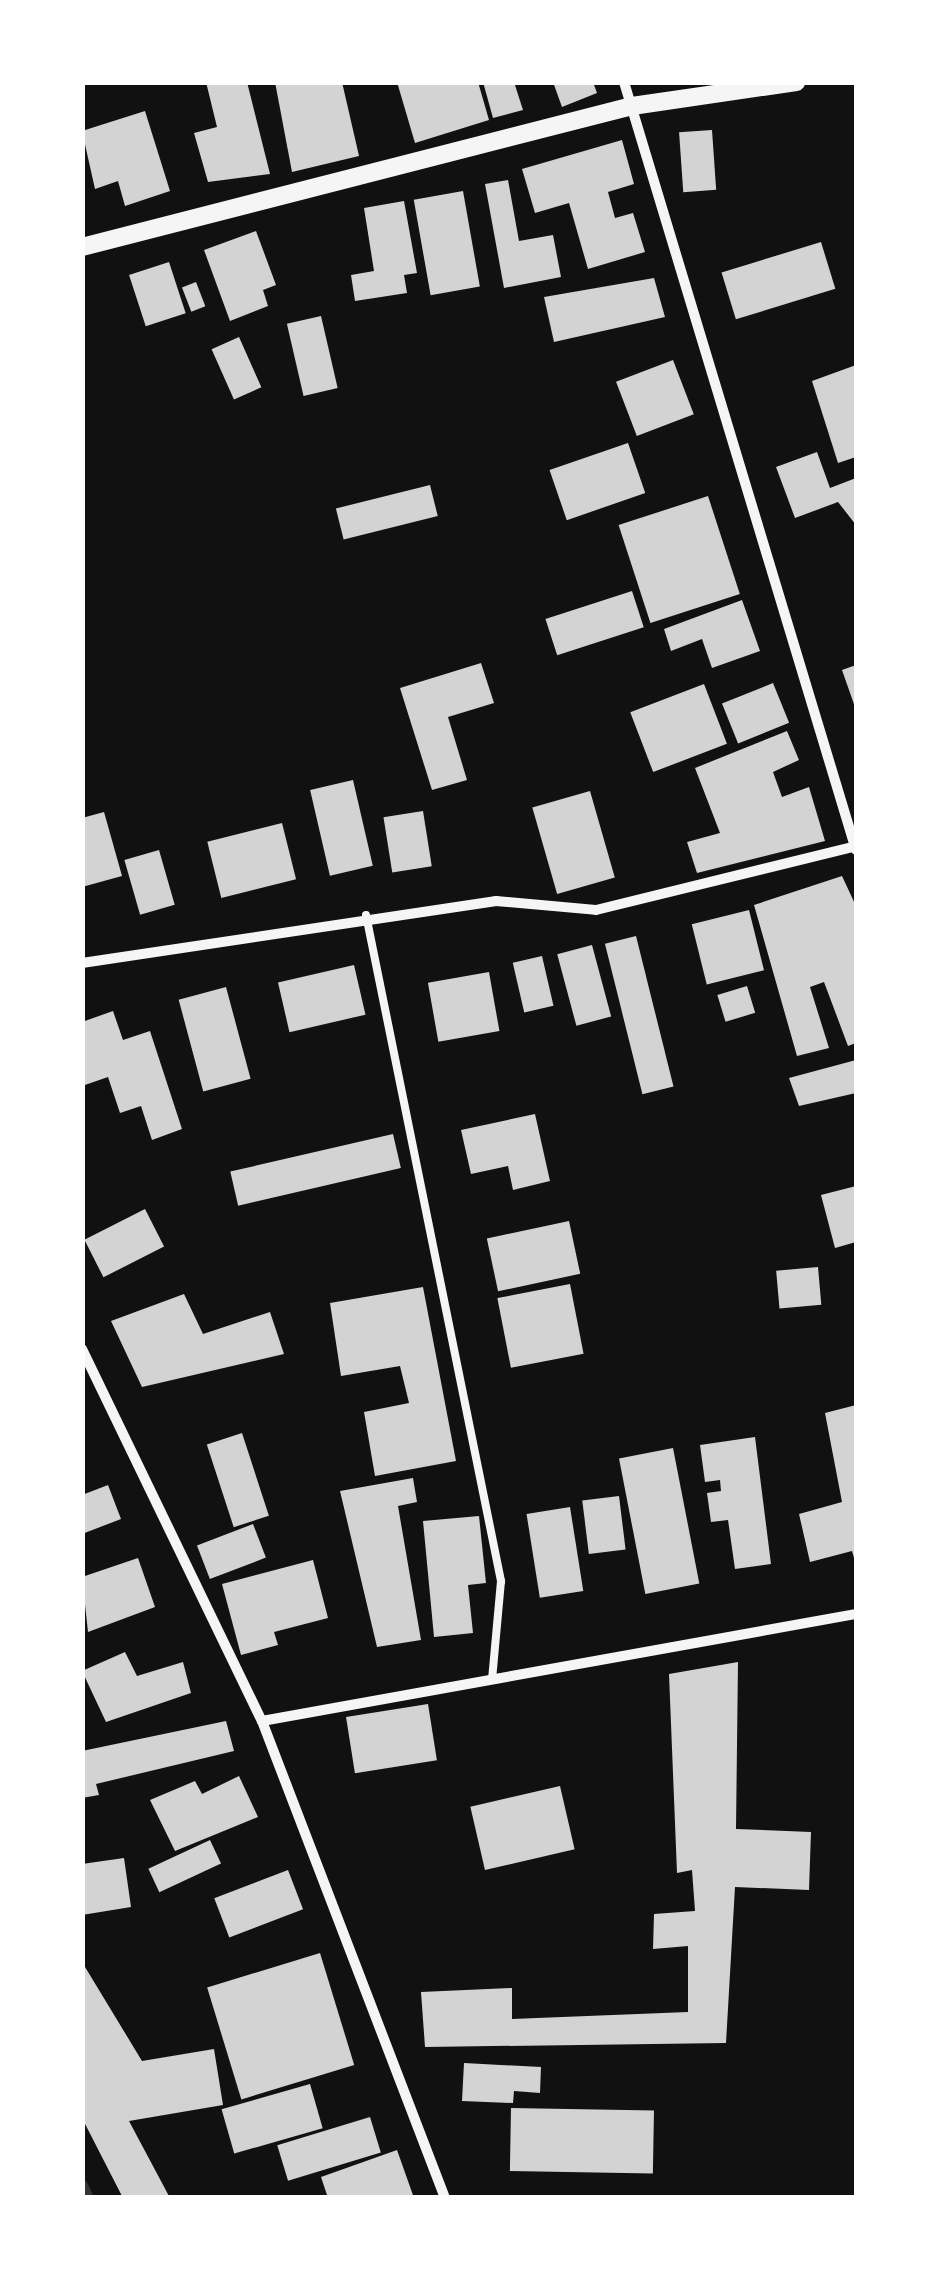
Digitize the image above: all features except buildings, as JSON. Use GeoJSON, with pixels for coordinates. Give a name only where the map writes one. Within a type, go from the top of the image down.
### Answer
{"type":"FeatureCollection","features":[{"type":"Feature","properties":{"kind":"street"},"geometry":{"type":"LineString","coordinates":[[82,962],[366,915],[496,901],[596,910],[856,847],[624,82]]}},
{"type":"Feature","properties":{"kind":"street"},"geometry":{"type":"LineString","coordinates":[[82,247],[632,106],[796,82]]}},
{"type":"Feature","properties":{"kind":"street"},"geometry":{"type":"LineString","coordinates":[[82,1349],[262,1721],[444,2198]]}},
{"type":"Feature","properties":{"kind":"street"},"geometry":{"type":"LineString","coordinates":[[262,1721],[856,1614]]}},
{"type":"Feature","properties":{"kind":"lane"},"geometry":{"type":"LineString","coordinates":[[366,915],[501,1581],[492,1680]]}},
{"type":"Feature","properties":{"kind":"waterway"},"geometry":{"type":"LineString","coordinates":[[82,2185],[88,2198]]}}]}
